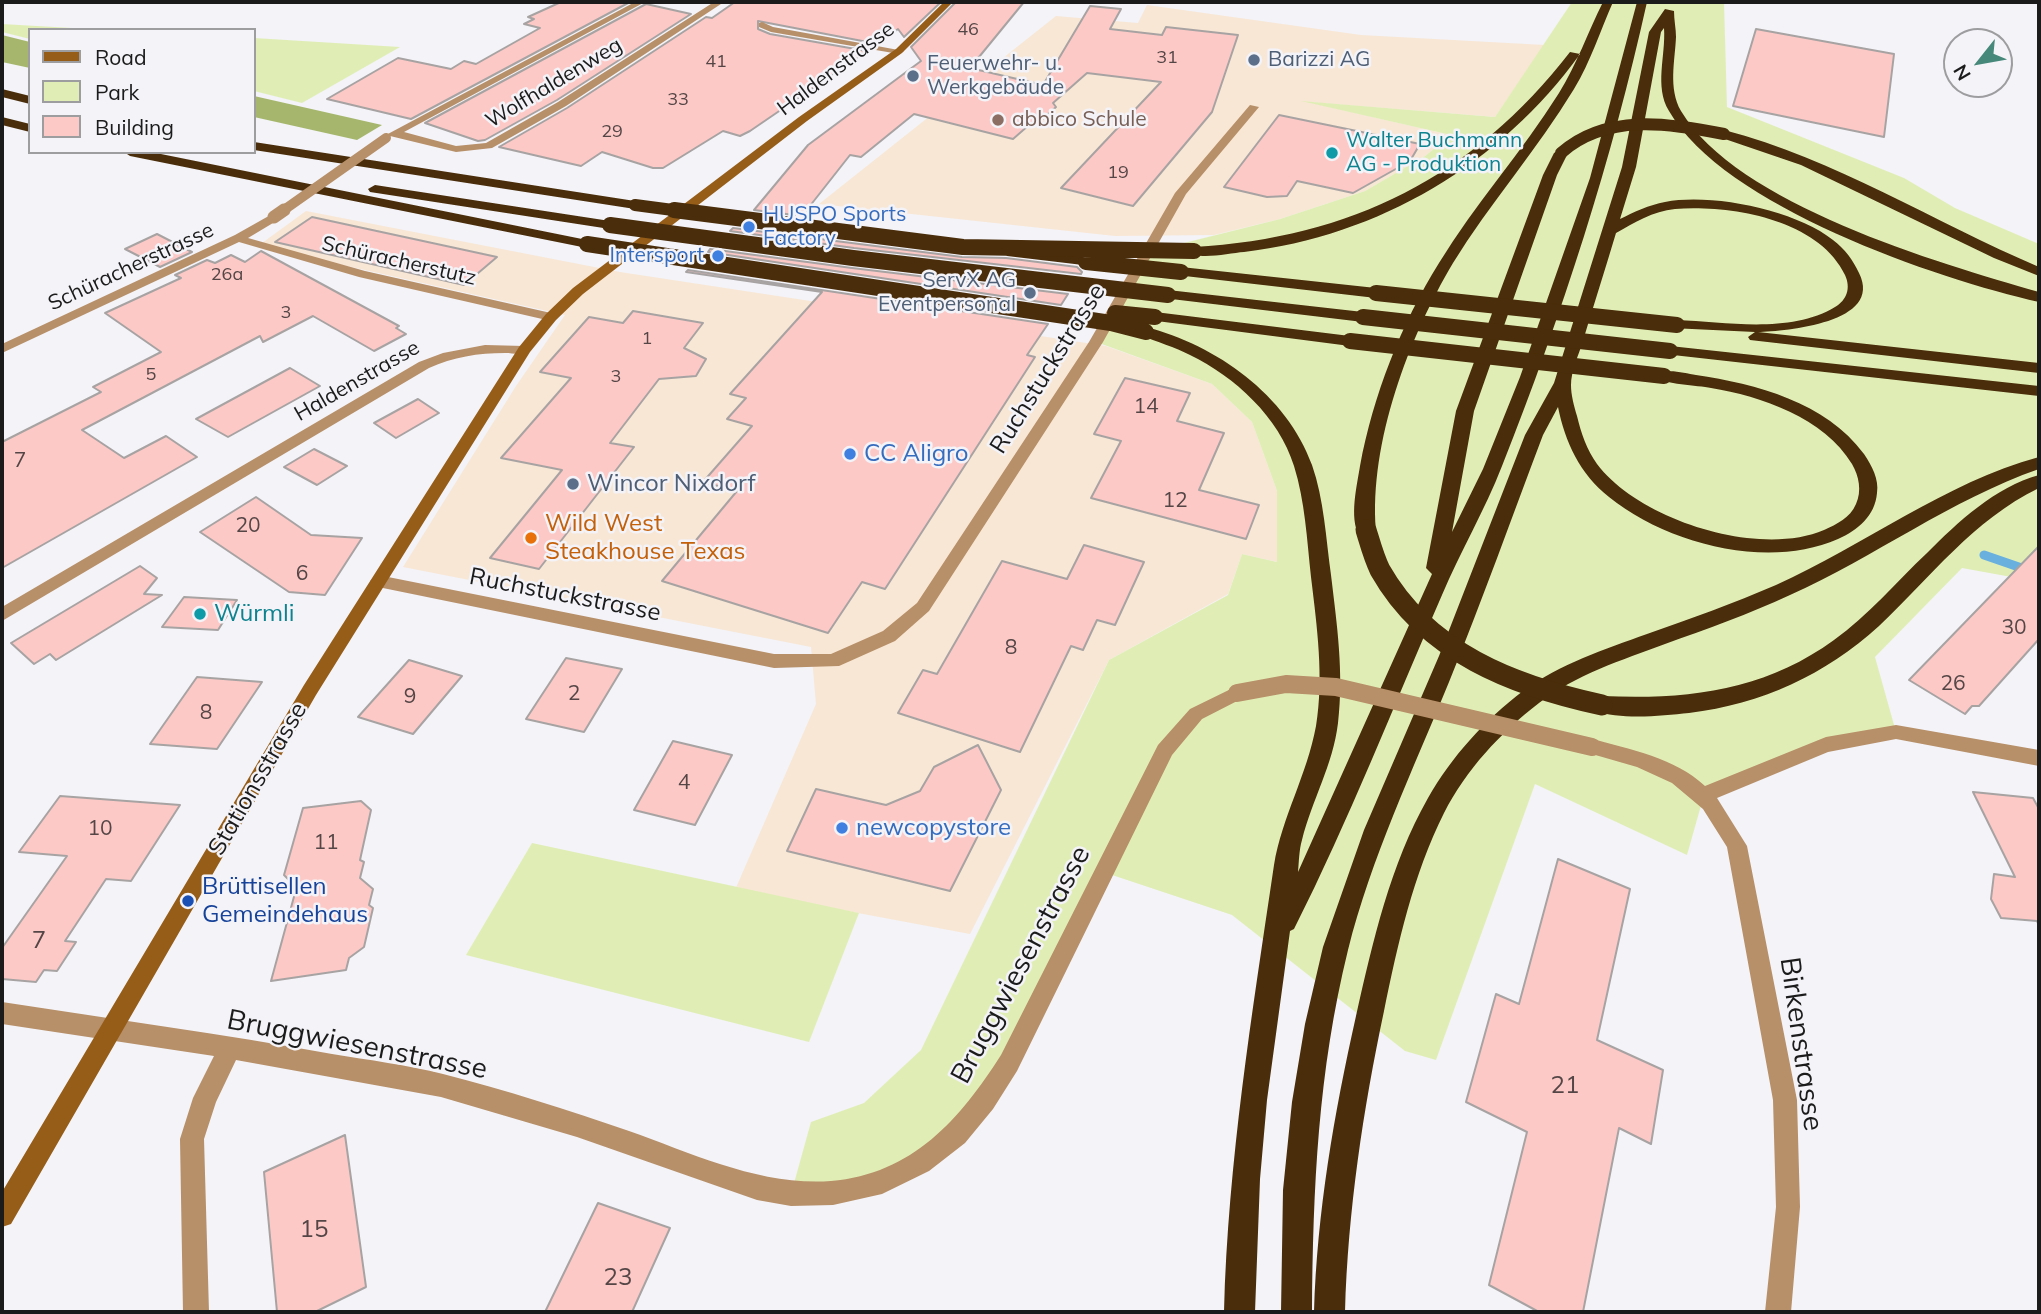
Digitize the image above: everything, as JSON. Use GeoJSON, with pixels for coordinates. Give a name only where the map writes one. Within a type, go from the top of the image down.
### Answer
{"type":"FeatureCollection","features":[{"type":"Feature","properties":{"kind":"highway"},"geometry":{"type":"LineString","coordinates":[[963,247],[1194,251],[1266,244],[1312,235],[1354,221],[1405,198],[1460,164],[1519,118],[1550,85],[1595,28],[1608,2]]}},
{"type":"Feature","properties":{"kind":"highway"},"geometry":{"type":"LineString","coordinates":[[1279,934],[1320,852],[1433,592],[1492,469],[1562,285],[1613,122],[1642,2]]}},
{"type":"Feature","properties":{"kind":"highway"},"geometry":{"type":"LineString","coordinates":[[1296,1312],[1298,1190],[1306,1102],[1318,1024],[1336,947],[1376,830],[1454,644],[1534,435],[1562,383],[1633,148],[1638,110],[1655,32],[1669,8]]}},
{"type":"Feature","properties":{"kind":"highway"},"geometry":{"type":"LineString","coordinates":[[1669,8],[1667,78],[1670,98],[1691,132],[1726,164],[1768,192],[1842,230],[1924,262],[2039,297]]}},
{"type":"Feature","properties":{"kind":"highway"},"geometry":{"type":"LineString","coordinates":[[1595,28],[1590,48],[1561,100],[1447,262],[1410,332],[1387,394],[1369,465],[1365,502],[1366,530],[1377,565],[1390,588],[1409,611],[1440,640],[1476,663],[1556,695],[1602,705],[1649,708],[1689,706],[1748,694],[1795,676],[1848,641],[1939,551],[1973,522],[2018,491],[2039,481]]}},
{"type":"Feature","properties":{"kind":"highway"},"geometry":{"type":"LineString","coordinates":[[2,93],[28,100]]}},
{"type":"Feature","properties":{"kind":"highway"},"geometry":{"type":"LineString","coordinates":[[2,112],[28,118]]}},
{"type":"Feature","properties":{"kind":"highway"},"geometry":{"type":"LineString","coordinates":[[2,121],[28,128]]}},
{"type":"Feature","properties":{"kind":"highway"},"geometry":{"type":"LineString","coordinates":[[1433,592],[1465,411],[1550,176],[1561,153],[1584,135],[1625,126],[1676,126],[1724,134],[1780,151],[1824,169],[1977,246],[2039,272]]}},
{"type":"Feature","properties":{"kind":"highway"},"geometry":{"type":"LineString","coordinates":[[256,146],[635,205],[963,247],[1676,325],[1740,336],[2039,368]]}},
{"type":"Feature","properties":{"kind":"highway"},"geometry":{"type":"LineString","coordinates":[[140,154],[587,244],[740,269],[922,293],[977,304],[1111,323],[1350,341],[1716,383],[1755,392],[1794,407],[1822,424],[1851,450],[1864,470],[1869,488],[1864,509],[1855,520],[1836,533],[1807,542],[1775,546],[1719,539],[1678,527],[1630,503],[1593,471],[1570,428],[1562,383]]}},
{"type":"Feature","properties":{"kind":"highway"},"geometry":{"type":"LineString","coordinates":[[190,154],[372,189],[853,258],[2039,391]]}},
{"type":"Feature","properties":{"kind":"highway"},"geometry":{"type":"LineString","coordinates":[[1610,230],[1646,211],[1672,205],[1709,204],[1749,210],[1784,221],[1821,240],[1843,258],[1856,280],[1856,293],[1848,304],[1814,320],[1774,326],[1676,325]]}},
{"type":"Feature","properties":{"kind":"highway"},"geometry":{"type":"LineString","coordinates":[[1151,325],[1210,359],[1258,395],[1278,418],[1295,446],[1311,499],[1327,624],[1329,697],[1317,770],[1290,840],[1279,934],[1253,1100],[1245,1179],[1239,1312]]}},
{"type":"Feature","properties":{"kind":"highway"},"geometry":{"type":"LineString","coordinates":[[1329,1312],[1339,1175],[1351,1099],[1390,921],[1415,848],[1430,816],[1468,756],[1509,714],[1561,677],[1811,577],[1975,487],[2039,463]]}},
{"type":"Feature","properties":{"kind":"street"},"geometry":{"type":"LineString","coordinates":[[390,136],[641,2]]}},
{"type":"Feature","properties":{"kind":"street","name":"Wolfhaldenweg"},"geometry":{"type":"LineString","coordinates":[[390,136],[456,149],[488,146],[562,104],[720,2]]}},
{"type":"Feature","properties":{"kind":"street","name":"Haldenstrasse"},"geometry":{"type":"LineString","coordinates":[[2,615],[424,365],[473,349],[524,350],[551,317],[606,268],[899,51],[949,2]]}},
{"type":"Feature","properties":{"kind":"street"},"geometry":{"type":"LineString","coordinates":[[762,24],[771,29],[899,51]]}},
{"type":"Feature","properties":{"kind":"street","name":"Ruchstuckstrasse"},"geometry":{"type":"LineString","coordinates":[[378,581],[774,661],[833,661],[889,636],[923,607],[1096,342],[1181,193],[1254,107]]}},
{"type":"Feature","properties":{"kind":"street","name":"Schüracherstrasse"},"geometry":{"type":"LineString","coordinates":[[2,349],[239,238],[274,217],[390,136]]}},
{"type":"Feature","properties":{"kind":"street","name":"Schüracherstutz"},"geometry":{"type":"LineString","coordinates":[[239,238],[258,246],[363,274],[551,317]]}},
{"type":"Feature","properties":{"kind":"street","name":"Stationsstrasse"},"geometry":{"type":"LineString","coordinates":[[2,1215],[310,690],[524,350]]}},
{"type":"Feature","properties":{"kind":"street","name":"Bruggwiesenstrasse"},"geometry":{"type":"LineString","coordinates":[[2,1013],[229,1050],[284,1056],[441,1085],[577,1125],[757,1188],[791,1194],[833,1192],[882,1182],[920,1162],[957,1135],[985,1101],[1009,1063],[1166,750],[1196,714],[1237,692],[1279,683],[1336,687],[1592,747],[1657,765],[1680,777],[1704,796]]}},
{"type":"Feature","properties":{"kind":"street"},"geometry":{"type":"LineString","coordinates":[[1704,796],[1826,745],[1896,732],[2039,758]]}},
{"type":"Feature","properties":{"kind":"street","name":"Birkenstrasse"},"geometry":{"type":"LineString","coordinates":[[1704,796],[1727,828],[1739,855],[1785,1100],[1788,1207],[1778,1312]]}},
{"type":"Feature","properties":{"kind":"street"},"geometry":{"type":"LineString","coordinates":[[196,1312],[192,1139],[205,1098],[229,1050]]}},
{"type":"Feature","properties":{"kind":"shaded area"},"geometry":{"type":"Polygon","coordinates":[[[1147,5],[1361,35],[1545,45],[1495,117],[1308,102],[1451,135],[1425,156],[1365,191],[1280,219],[1214,235],[1115,236],[819,204],[1056,16],[1138,23],[1147,5]]]}},
{"type":"Feature","properties":{"kind":"shaded area"},"geometry":{"type":"Polygon","coordinates":[[[306,211],[620,272],[1106,346],[1212,384],[1252,422],[1277,491],[1277,562],[1242,554],[1228,594],[1109,660],[970,934],[735,890],[816,704],[811,647],[403,567],[516,386],[565,315],[258,246],[306,211]]]}},
{"type":"Feature","properties":{"kind":"green space"},"geometry":{"type":"Polygon","coordinates":[[[1572,2],[1724,2],[1727,107],[1904,178],[1955,208],[2039,244],[2039,582],[1962,568],[1875,657],[1896,732],[1826,745],[1704,795],[1687,855],[1535,784],[1436,1060],[1405,1051],[1232,915],[1103,872],[1009,1063],[920,1162],[791,1194],[811,1122],[864,1103],[921,1050],[1109,660],[1228,595],[1242,554],[1277,562],[1277,491],[1252,422],[1212,384],[1096,342],[1152,251],[1280,219],[1365,191],[1425,156],[1451,135],[1301,101],[1495,117],[1572,2]]]}},
{"type":"Feature","properties":{"kind":"green space"},"geometry":{"type":"Polygon","coordinates":[[[2,24],[72,28],[28,28],[28,38],[2,32],[2,24]]]}},
{"type":"Feature","properties":{"kind":"green space"},"geometry":{"type":"Polygon","coordinates":[[[2,35],[28,42],[28,68],[2,62],[2,35]]]}},
{"type":"Feature","properties":{"kind":"green space"},"geometry":{"type":"Polygon","coordinates":[[[256,38],[400,47],[302,103],[256,92],[256,38]]]}},
{"type":"Feature","properties":{"kind":"green space"},"geometry":{"type":"Polygon","coordinates":[[[256,96],[382,125],[357,140],[256,117],[256,96]]]}},
{"type":"Feature","properties":{"kind":"green space"},"geometry":{"type":"Polygon","coordinates":[[[532,843],[859,913],[809,1042],[466,955],[532,843]]]}},
{"type":"Feature","properties":{"kind":"building"},"geometry":{"type":"Polygon","coordinates":[[[561,2],[630,2],[411,119],[327,99],[398,58],[451,69],[464,61],[476,64],[540,28],[524,24],[534,19],[528,17],[561,2]]]}},
{"type":"Feature","properties":{"kind":"building"},"geometry":{"type":"Polygon","coordinates":[[[735,2],[941,2],[904,37],[898,29],[878,44],[758,21],[758,29],[770,34],[867,51],[750,131],[740,136],[723,131],[663,168],[653,168],[602,152],[581,166],[499,147],[567,108],[706,17],[712,18],[735,2]]]}},
{"type":"Feature","properties":{"kind":"building"},"geometry":{"type":"Polygon","coordinates":[[[956,2],[1024,2],[970,68],[1043,85],[1090,6],[1121,9],[1110,29],[1162,35],[1166,27],[1238,35],[1212,112],[1133,206],[1061,188],[1161,82],[1087,73],[1053,103],[1056,107],[1037,124],[1029,125],[1013,139],[914,114],[861,157],[850,155],[802,216],[754,210],[808,145],[921,61],[911,47],[956,2]]]}},
{"type":"Feature","properties":{"kind":"building"},"geometry":{"type":"Polygon","coordinates":[[[646,4],[691,14],[557,100],[485,140],[478,141],[425,123],[646,4]]]}},
{"type":"Feature","properties":{"kind":"building"},"geometry":{"type":"Polygon","coordinates":[[[1756,29],[1894,54],[1884,137],[1733,106],[1756,29]]]}},
{"type":"Feature","properties":{"kind":"building","name":"Walter Buchmann AG - Produktion"},"geometry":{"type":"Polygon","coordinates":[[[1279,115],[1420,144],[1410,161],[1353,193],[1297,181],[1287,196],[1267,197],[1224,187],[1279,115]]]}},
{"type":"Feature","properties":{"kind":"building"},"geometry":{"type":"Polygon","coordinates":[[[312,217],[497,257],[464,285],[275,242],[312,217]]]}},
{"type":"Feature","properties":{"kind":"building"},"geometry":{"type":"Polygon","coordinates":[[[733,228],[962,257],[1006,258],[1077,267],[1082,272],[854,248],[730,231],[733,228]]]}},
{"type":"Feature","properties":{"kind":"building"},"geometry":{"type":"Polygon","coordinates":[[[157,234],[192,252],[160,267],[125,249],[157,234]]]}},
{"type":"Feature","properties":{"kind":"building"},"geometry":{"type":"Polygon","coordinates":[[[710,249],[1068,294],[1061,305],[708,252],[710,249]]]}},
{"type":"Feature","properties":{"kind":"building"},"geometry":{"type":"Polygon","coordinates":[[[261,251],[399,326],[396,328],[406,334],[374,351],[313,316],[263,342],[260,336],[82,430],[124,458],[166,436],[197,457],[2,568],[2,442],[101,392],[93,387],[161,352],[105,313],[181,278],[175,275],[207,260],[215,263],[231,255],[245,262],[261,251]]]}},
{"type":"Feature","properties":{"kind":"building","name":"CC Aligro"},"geometry":{"type":"Polygon","coordinates":[[[688,270],[1048,324],[1027,355],[1035,357],[885,589],[862,582],[828,633],[662,581],[737,491],[703,482],[752,426],[727,419],[746,398],[730,394],[822,292],[686,272],[688,270]]]}},
{"type":"Feature","properties":{"kind":"building"},"geometry":{"type":"Polygon","coordinates":[[[633,311],[703,323],[684,348],[706,359],[696,376],[659,379],[610,443],[634,447],[539,569],[490,558],[562,470],[501,458],[571,378],[540,372],[589,317],[623,323],[633,311]]]}},
{"type":"Feature","properties":{"kind":"building"},"geometry":{"type":"Polygon","coordinates":[[[290,368],[320,386],[228,437],[196,419],[290,368]]]}},
{"type":"Feature","properties":{"kind":"building"},"geometry":{"type":"Polygon","coordinates":[[[1125,378],[1190,393],[1177,421],[1224,433],[1199,490],[1259,505],[1246,539],[1091,498],[1121,441],[1094,434],[1125,378]]]}},
{"type":"Feature","properties":{"kind":"building"},"geometry":{"type":"Polygon","coordinates":[[[418,399],[439,413],[396,438],[374,423],[418,399]]]}},
{"type":"Feature","properties":{"kind":"building"},"geometry":{"type":"Polygon","coordinates":[[[314,449],[347,466],[317,485],[284,467],[314,449]]]}},
{"type":"Feature","properties":{"kind":"building"},"geometry":{"type":"Polygon","coordinates":[[[256,497],[311,535],[362,538],[325,595],[289,592],[200,532],[256,497]]]}},
{"type":"Feature","properties":{"kind":"building"},"geometry":{"type":"Polygon","coordinates":[[[1084,545],[1144,562],[1115,625],[1097,620],[1083,650],[1071,646],[1020,752],[898,713],[923,670],[937,674],[1002,561],[1067,579],[1084,545]]]}},
{"type":"Feature","properties":{"kind":"building"},"geometry":{"type":"Polygon","coordinates":[[[2039,546],[2039,639],[1979,706],[1972,706],[1965,714],[1909,680],[2039,546]]]}},
{"type":"Feature","properties":{"kind":"building"},"geometry":{"type":"Polygon","coordinates":[[[140,566],[157,578],[144,594],[162,595],[56,660],[50,654],[34,664],[11,643],[140,566]]]}},
{"type":"Feature","properties":{"kind":"building","name":"Würmli"},"geometry":{"type":"Polygon","coordinates":[[[184,597],[237,600],[218,630],[162,627],[184,597]]]}},
{"type":"Feature","properties":{"kind":"building"},"geometry":{"type":"Polygon","coordinates":[[[566,658],[622,669],[584,732],[526,719],[566,658]]]}},
{"type":"Feature","properties":{"kind":"building"},"geometry":{"type":"Polygon","coordinates":[[[409,660],[462,676],[413,734],[358,717],[409,660]]]}},
{"type":"Feature","properties":{"kind":"building"},"geometry":{"type":"Polygon","coordinates":[[[197,677],[262,682],[217,749],[150,744],[197,677]]]}},
{"type":"Feature","properties":{"kind":"building"},"geometry":{"type":"Polygon","coordinates":[[[673,741],[732,755],[695,825],[634,810],[673,741]]]}},
{"type":"Feature","properties":{"kind":"building"},"geometry":{"type":"Polygon","coordinates":[[[978,745],[1001,790],[950,891],[787,851],[816,789],[886,805],[920,791],[934,767],[978,745]]]}},
{"type":"Feature","properties":{"kind":"building"},"geometry":{"type":"Polygon","coordinates":[[[1973,792],[2033,798],[2039,809],[2039,926],[2037,921],[2001,918],[1991,899],[1994,874],[2015,877],[1973,792]]]}},
{"type":"Feature","properties":{"kind":"building"},"geometry":{"type":"Polygon","coordinates":[[[60,796],[180,805],[131,881],[106,879],[65,941],[76,942],[57,971],[44,970],[36,982],[2,979],[2,948],[67,856],[19,852],[60,796]]]}},
{"type":"Feature","properties":{"kind":"building"},"geometry":{"type":"Polygon","coordinates":[[[361,801],[371,810],[360,860],[364,862],[360,878],[373,889],[369,905],[373,908],[364,947],[349,958],[346,970],[271,981],[295,893],[287,893],[290,881],[284,875],[303,808],[361,801]]]}},
{"type":"Feature","properties":{"kind":"building"},"geometry":{"type":"Polygon","coordinates":[[[1558,859],[1630,889],[1597,1040],[1663,1070],[1651,1144],[1619,1128],[1583,1312],[1539,1312],[1489,1285],[1527,1132],[1466,1102],[1496,994],[1519,1004],[1558,859]]]}},
{"type":"Feature","properties":{"kind":"building"},"geometry":{"type":"Polygon","coordinates":[[[345,1135],[366,1287],[315,1312],[277,1312],[264,1172],[345,1135]]]}},
{"type":"Feature","properties":{"kind":"building"},"geometry":{"type":"Polygon","coordinates":[[[598,1203],[670,1228],[632,1312],[545,1312],[598,1203]]]}},
{"type":"Feature","properties":{"kind":"waterway"},"geometry":{"type":"LineString","coordinates":[[1984,555],[2039,574]]}},
{"type":"Feature","properties":{"kind":"place","name":"Barizzi AG"},"geometry":{"type":"Point","coordinates":[1254,60]}},
{"type":"Feature","properties":{"kind":"place","name":"Feuerwehr- u. Werkgebäude"},"geometry":{"type":"Point","coordinates":[913,76]}},
{"type":"Feature","properties":{"kind":"place","name":"abbico Schule"},"geometry":{"type":"Point","coordinates":[998,120]}},
{"type":"Feature","properties":{"kind":"place","name":"Walter Buchmann AG - Produktion"},"geometry":{"type":"Point","coordinates":[1332,153]}},
{"type":"Feature","properties":{"kind":"place","name":"HUSPO Sports Factory"},"geometry":{"type":"Point","coordinates":[749,227]}},
{"type":"Feature","properties":{"kind":"place","name":"Intersport"},"geometry":{"type":"Point","coordinates":[718,256]}},
{"type":"Feature","properties":{"kind":"place","name":"ServX AG Eventpersonal"},"geometry":{"type":"Point","coordinates":[1030,293]}},
{"type":"Feature","properties":{"kind":"place","name":"CC Aligro"},"geometry":{"type":"Point","coordinates":[850,454]}},
{"type":"Feature","properties":{"kind":"place","name":"Wincor Nixdorf"},"geometry":{"type":"Point","coordinates":[573,484]}},
{"type":"Feature","properties":{"kind":"place","name":"Wild West Steakhouse Texas"},"geometry":{"type":"Point","coordinates":[531,538]}},
{"type":"Feature","properties":{"kind":"place","name":"Würmli"},"geometry":{"type":"Point","coordinates":[200,614]}},
{"type":"Feature","properties":{"kind":"place","name":"newcopystore"},"geometry":{"type":"Point","coordinates":[842,828]}},
{"type":"Feature","properties":{"kind":"place","name":"Brüttisellen Gemeindehaus"},"geometry":{"type":"Point","coordinates":[188,901]}}]}
